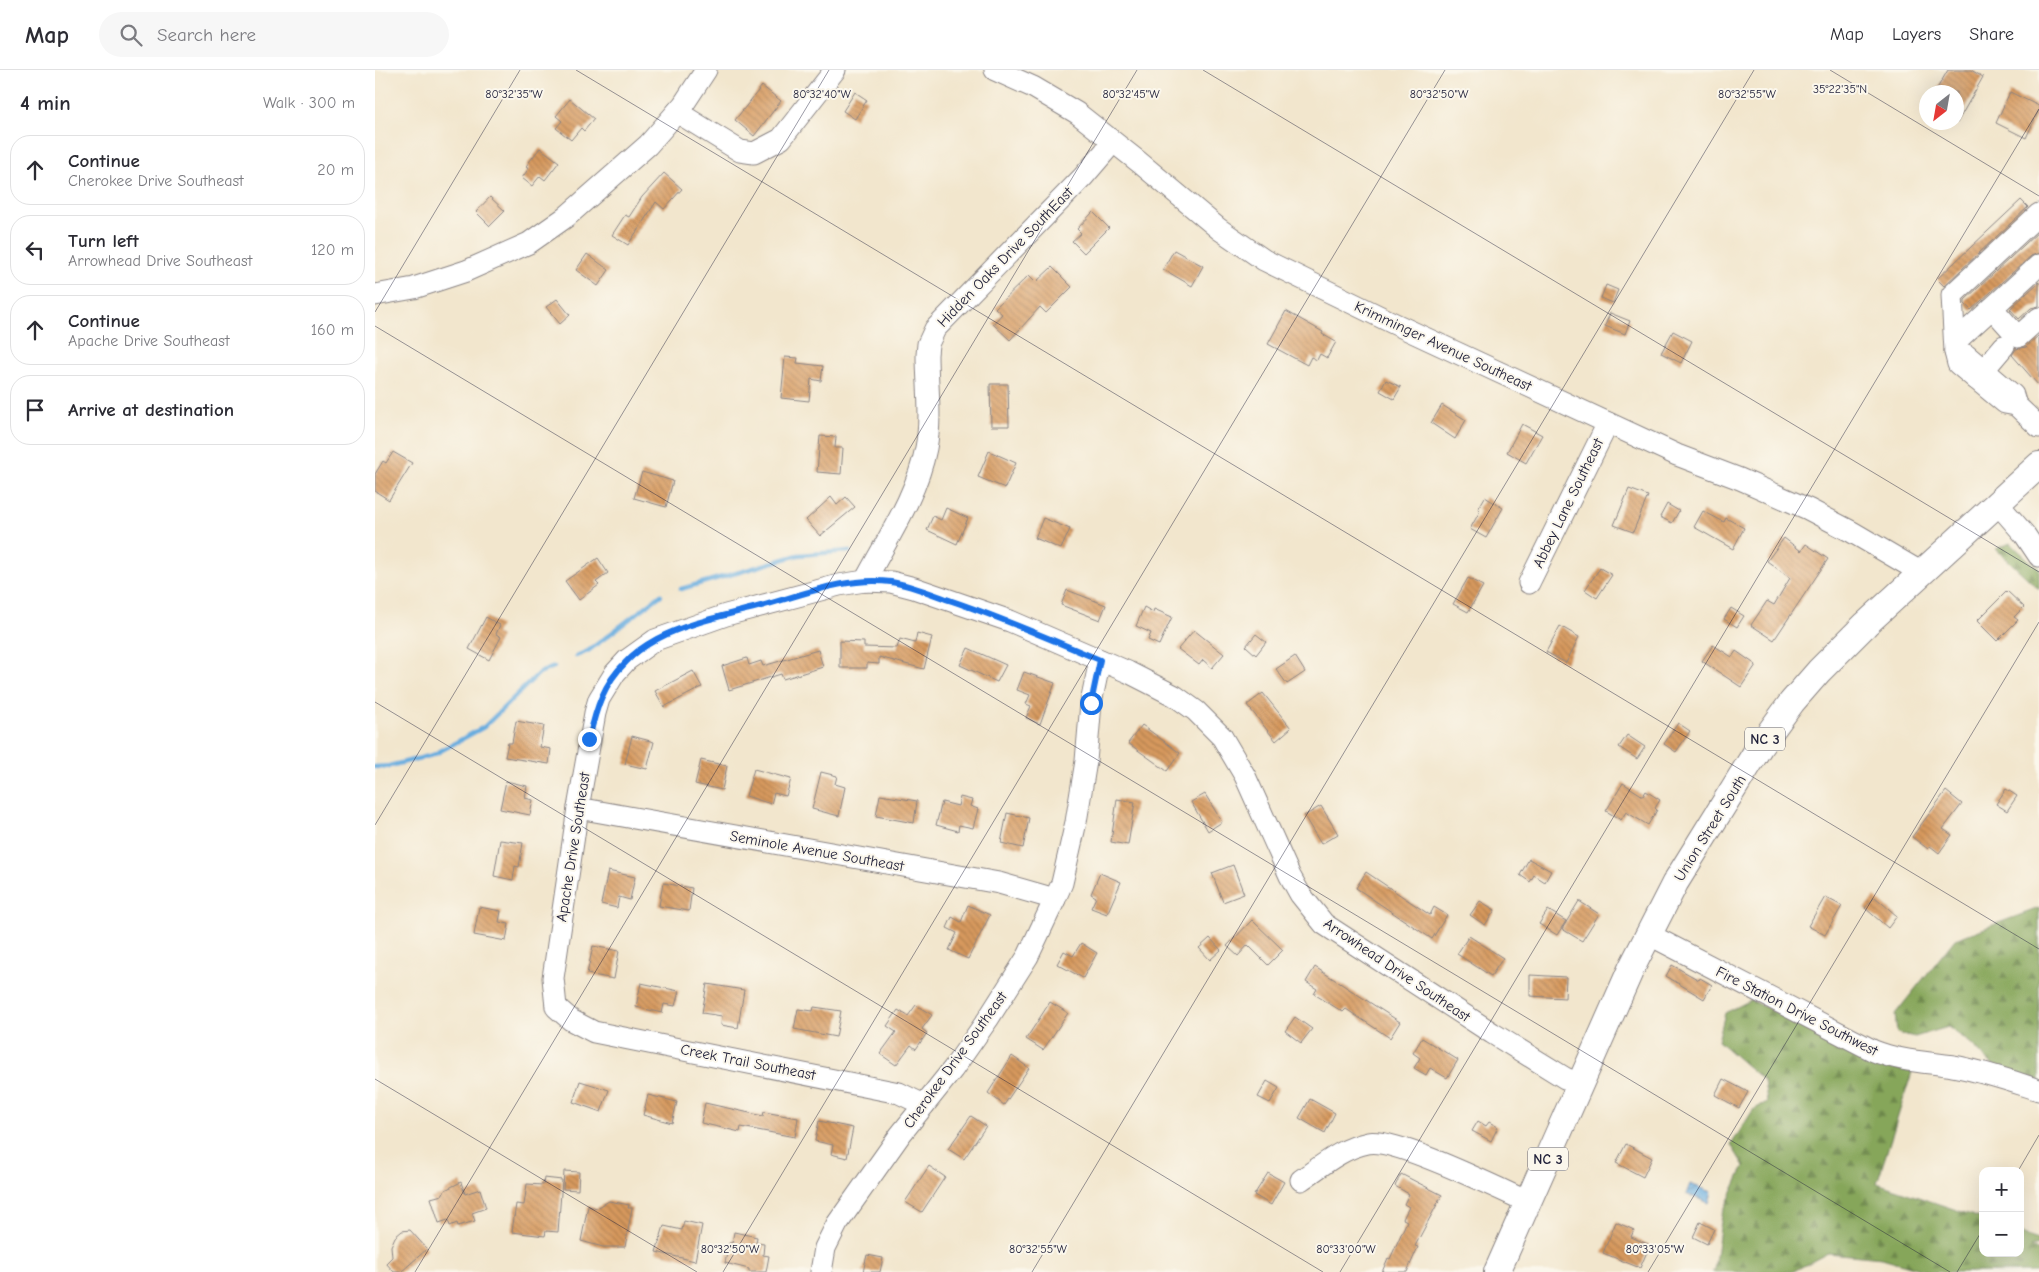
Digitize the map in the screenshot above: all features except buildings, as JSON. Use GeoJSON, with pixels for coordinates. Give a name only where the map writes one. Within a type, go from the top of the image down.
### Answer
{"type":"FeatureCollection","features":[{"type":"Feature","properties":{"kind":"main road","name":"Union Street South"},"geometry":{"type":"LineString","coordinates":[[1497,1272],[1648,934],[1680,875],[1760,746],[1790,705],[1819,671],[1866,624],[2039,465]]}},
{"type":"Feature","properties":{"kind":"street"},"geometry":{"type":"LineString","coordinates":[[375,295],[414,288],[465,271],[529,243],[566,217],[648,145],[677,112],[705,70]]}},
{"type":"Feature","properties":{"kind":"street"},"geometry":{"type":"LineString","coordinates":[[677,112],[740,151],[753,153],[781,139],[835,70]]}},
{"type":"Feature","properties":{"kind":"street","name":"Krimminger Avenue Southeast"},"geometry":{"type":"LineString","coordinates":[[995,70],[1033,87],[1077,113],[1219,229],[1264,260],[1393,323],[1677,455],[1740,479],[1808,509],[1852,532],[1921,573]]}},
{"type":"Feature","properties":{"kind":"street","name":"Hidden Oaks Drive SouthEast"},"geometry":{"type":"LineString","coordinates":[[865,581],[902,511],[921,468],[929,426],[928,344],[935,329],[1083,177],[1113,142]]}},
{"type":"Feature","properties":{"kind":"street"},"geometry":{"type":"LineString","coordinates":[[1955,347],[1953,295],[2039,214]]}},
{"type":"Feature","properties":{"kind":"street"},"geometry":{"type":"LineString","coordinates":[[1955,347],[1992,308],[2039,266]]}},
{"type":"Feature","properties":{"kind":"street"},"geometry":{"type":"LineString","coordinates":[[1992,308],[2018,337],[2039,318]]}},
{"type":"Feature","properties":{"kind":"street"},"geometry":{"type":"LineString","coordinates":[[1980,375],[2004,346]]}},
{"type":"Feature","properties":{"kind":"street"},"geometry":{"type":"LineString","coordinates":[[1955,347],[1966,355],[1980,375],[2013,395],[2016,405],[2039,427]]}},
{"type":"Feature","properties":{"kind":"street","name":"Abbey Lane Southeast"},"geometry":{"type":"LineString","coordinates":[[1529,583],[1608,423]]}},
{"type":"Feature","properties":{"kind":"street"},"geometry":{"type":"LineString","coordinates":[[1997,504],[2025,535],[2039,556]]}},
{"type":"Feature","properties":{"kind":"street","name":"Arrowhead Drive Southeast"},"geometry":{"type":"LineString","coordinates":[[865,581],[891,582],[915,588],[1010,621],[1128,672],[1175,696],[1196,711],[1222,737],[1245,776],[1290,876],[1300,894],[1325,924],[1492,1033],[1565,1078],[1580,1084]]}},
{"type":"Feature","properties":{"kind":"street","name":"Apache Drive Southeast"},"geometry":{"type":"LineString","coordinates":[[571,1020],[556,1007],[553,978],[589,739],[599,699],[615,673],[627,660],[655,640],[671,633],[726,615],[830,587],[865,581]]}},
{"type":"Feature","properties":{"kind":"street","name":"Cherokee Drive Southeast"},"geometry":{"type":"LineString","coordinates":[[821,1272],[825,1248],[837,1224],[900,1135],[988,1019],[1028,956],[1055,899],[1062,883],[1076,822],[1086,761],[1091,703],[1100,660]]}},
{"type":"Feature","properties":{"kind":"street","name":"Seminole Avenue Southeast"},"geometry":{"type":"LineString","coordinates":[[578,808],[999,883],[1055,899]]}},
{"type":"Feature","properties":{"kind":"street","name":"Fire Station Drive Southwest"},"geometry":{"type":"LineString","coordinates":[[1648,934],[1889,1057],[1985,1073],[2039,1090]]}},
{"type":"Feature","properties":{"kind":"street","name":"Creek Trail Southeast"},"geometry":{"type":"LineString","coordinates":[[571,1020],[594,1032],[899,1093],[924,1105]]}},
{"type":"Feature","properties":{"kind":"street"},"geometry":{"type":"LineString","coordinates":[[1301,1180],[1338,1154],[1370,1142],[1394,1145],[1529,1202]]}},
{"type":"Feature","properties":{"kind":"green space"},"geometry":{"type":"Polygon","coordinates":[[[2010,543],[2039,569],[2039,589],[1996,549],[2010,543]]]}},
{"type":"Feature","properties":{"kind":"green space"},"geometry":{"type":"Polygon","coordinates":[[[2039,908],[2039,1081],[1995,1067],[1969,1042],[1948,1027],[1915,1037],[1897,1033],[1895,1014],[1955,939],[2039,908]]]}},
{"type":"Feature","properties":{"kind":"green space"},"geometry":{"type":"Polygon","coordinates":[[[1751,1000],[1888,1068],[1912,1072],[1877,1183],[1979,1218],[1979,1257],[2024,1257],[2024,1234],[2039,1241],[2039,1245],[2030,1247],[2039,1252],[2039,1272],[1930,1272],[1882,1258],[1828,1253],[1792,1272],[1712,1272],[1714,1270],[1722,1214],[1744,1166],[1731,1145],[1753,1110],[1767,1102],[1764,1081],[1718,1041],[1725,1013],[1751,1000]]]}},
{"type":"Feature","properties":{"kind":"water"},"geometry":{"type":"Polygon","coordinates":[[[1690,1184],[1712,1192],[1709,1203],[1686,1194],[1690,1184]]]}},
{"type":"Feature","properties":{"kind":"waterway"},"geometry":{"type":"LineString","coordinates":[[681,589],[798,555],[849,551]]}},
{"type":"Feature","properties":{"kind":"waterway"},"geometry":{"type":"LineString","coordinates":[[576,656],[588,651],[661,595]]}},
{"type":"Feature","properties":{"kind":"waterway"},"geometry":{"type":"LineString","coordinates":[[375,767],[389,766],[433,755],[484,727],[539,673],[554,667]]}},
{"type":"Feature","properties":{"kind":"route"},"geometry":{"type":"LineString","coordinates":[[589,739],[599,699],[606,686],[627,660],[655,640],[726,615],[839,585],[865,581],[891,582],[915,588],[1010,621],[1100,660],[1091,703]]}}]}
